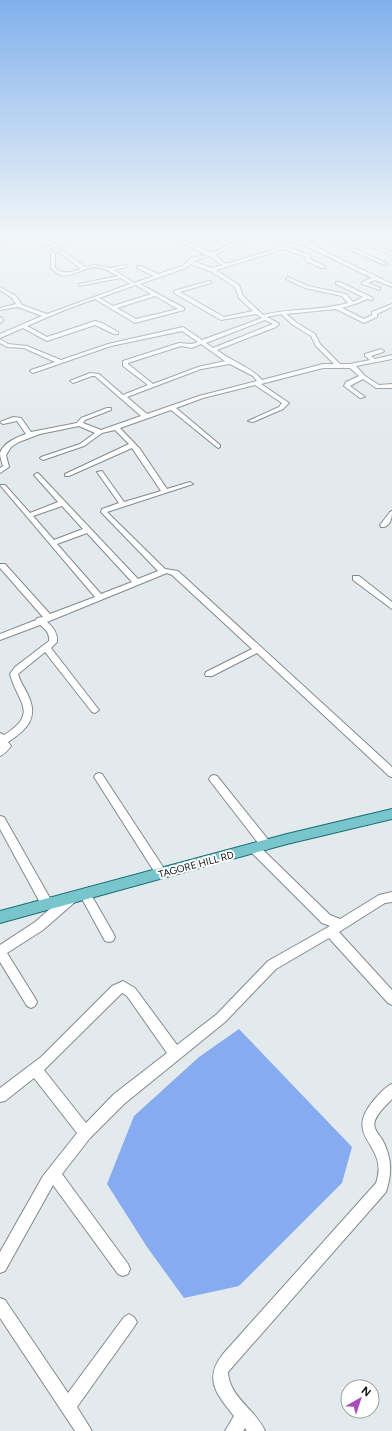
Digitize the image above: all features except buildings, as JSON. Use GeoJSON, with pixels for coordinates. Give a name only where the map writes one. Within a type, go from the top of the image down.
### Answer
{"type":"FeatureCollection","features":[{"type":"Feature","properties":{"kind":"main road","name":"TAGORE HILL RD"},"geometry":{"type":"LineString","coordinates":[[0,917],[260,846],[392,814]]}},
{"type":"Feature","properties":{"kind":"street"},"geometry":{"type":"LineString","coordinates":[[0,336],[83,303]]}},
{"type":"Feature","properties":{"kind":"street"},"geometry":{"type":"LineString","coordinates":[[104,303],[135,321],[182,309]]}},
{"type":"Feature","properties":{"kind":"street"},"geometry":{"type":"LineString","coordinates":[[113,308],[129,303]]}},
{"type":"Feature","properties":{"kind":"street"},"geometry":{"type":"LineString","coordinates":[[171,303],[189,313]]}},
{"type":"Feature","properties":{"kind":"street"},"geometry":{"type":"LineString","coordinates":[[195,303],[223,319],[257,312]]}},
{"type":"Feature","properties":{"kind":"street"},"geometry":{"type":"LineString","coordinates":[[213,350],[276,325],[247,303]]}},
{"type":"Feature","properties":{"kind":"street"},"geometry":{"type":"LineString","coordinates":[[152,386],[125,365],[125,362],[181,344],[190,347],[264,317],[281,312],[337,307],[351,303]]}},
{"type":"Feature","properties":{"kind":"street"},"geometry":{"type":"LineString","coordinates":[[337,307],[364,321],[373,318],[375,316],[374,314],[392,304]]}},
{"type":"Feature","properties":{"kind":"street"},"geometry":{"type":"LineString","coordinates":[[0,310],[19,305],[47,316]]}},
{"type":"Feature","properties":{"kind":"street"},"geometry":{"type":"LineString","coordinates":[[281,312],[295,324],[313,335],[318,345],[339,366]]}},
{"type":"Feature","properties":{"kind":"street"},"geometry":{"type":"LineString","coordinates":[[23,326],[47,339],[95,323],[100,324],[116,333]]}},
{"type":"Feature","properties":{"kind":"street"},"geometry":{"type":"LineString","coordinates":[[33,371],[110,345],[178,329],[187,330],[230,362],[255,375],[258,383],[286,403],[281,408],[251,421]]}},
{"type":"Feature","properties":{"kind":"street"},"geometry":{"type":"LineString","coordinates":[[0,341],[7,345],[25,347],[61,362]]}},
{"type":"Feature","properties":{"kind":"street"},"geometry":{"type":"LineString","coordinates":[[374,361],[367,355],[381,351]]}},
{"type":"Feature","properties":{"kind":"street"},"geometry":{"type":"LineString","coordinates":[[43,458],[82,445],[100,432],[201,397],[323,366],[352,366],[392,357]]}},
{"type":"Feature","properties":{"kind":"street"},"geometry":{"type":"LineString","coordinates":[[122,397],[200,368],[230,362]]}},
{"type":"Feature","properties":{"kind":"street"},"geometry":{"type":"LineString","coordinates":[[352,366],[363,377],[378,387],[392,386]]}},
{"type":"Feature","properties":{"kind":"street"},"geometry":{"type":"LineString","coordinates":[[73,381],[95,374],[145,416]]}},
{"type":"Feature","properties":{"kind":"street"},"geometry":{"type":"LineString","coordinates":[[362,396],[347,384],[363,377]]}},
{"type":"Feature","properties":{"kind":"street"},"geometry":{"type":"LineString","coordinates":[[172,407],[218,446]]}},
{"type":"Feature","properties":{"kind":"street"},"geometry":{"type":"LineString","coordinates":[[80,424],[83,419],[109,409]]}},
{"type":"Feature","properties":{"kind":"street"},"geometry":{"type":"LineString","coordinates":[[3,422],[19,419],[30,435]]}},
{"type":"Feature","properties":{"kind":"street"},"geometry":{"type":"LineString","coordinates":[[0,471],[6,467],[2,457],[4,452],[10,445],[21,438],[80,424],[100,432]]}},
{"type":"Feature","properties":{"kind":"street"},"geometry":{"type":"LineString","coordinates":[[116,427],[133,446],[165,491]]}},
{"type":"Feature","properties":{"kind":"street"},"geometry":{"type":"LineString","coordinates":[[0,447],[10,445]]}},
{"type":"Feature","properties":{"kind":"street"},"geometry":{"type":"LineString","coordinates":[[67,475],[133,446]]}},
{"type":"Feature","properties":{"kind":"street"},"geometry":{"type":"LineString","coordinates":[[100,472],[122,503]]}},
{"type":"Feature","properties":{"kind":"street"},"geometry":{"type":"LineString","coordinates":[[37,475],[137,583]]}},
{"type":"Feature","properties":{"kind":"street"},"geometry":{"type":"LineString","coordinates":[[163,572],[104,512],[104,510],[122,503],[190,484]]}},
{"type":"Feature","properties":{"kind":"street"},"geometry":{"type":"LineString","coordinates":[[4,486],[100,598]]}},
{"type":"Feature","properties":{"kind":"street"},"geometry":{"type":"LineString","coordinates":[[30,515],[63,502]]}},
{"type":"Feature","properties":{"kind":"street"},"geometry":{"type":"LineString","coordinates":[[384,525],[392,513]]}},
{"type":"Feature","properties":{"kind":"street"},"geometry":{"type":"LineString","coordinates":[[54,543],[88,530]]}},
{"type":"Feature","properties":{"kind":"street"},"geometry":{"type":"LineString","coordinates":[[0,752],[6,746],[1,738],[17,732],[28,718],[26,701],[15,681],[14,674],[18,668],[53,642],[54,637],[44,619],[2,566]]}},
{"type":"Feature","properties":{"kind":"street"},"geometry":{"type":"LineString","coordinates":[[0,637],[168,571],[179,576],[392,773]]}},
{"type":"Feature","properties":{"kind":"street"},"geometry":{"type":"LineString","coordinates":[[356,578],[392,606]]}},
{"type":"Feature","properties":{"kind":"street"},"geometry":{"type":"LineString","coordinates":[[46,647],[96,710]]}},
{"type":"Feature","properties":{"kind":"street"},"geometry":{"type":"LineString","coordinates":[[209,674],[258,649]]}},
{"type":"Feature","properties":{"kind":"street"},"geometry":{"type":"LineString","coordinates":[[99,777],[161,873]]}},
{"type":"Feature","properties":{"kind":"street"},"geometry":{"type":"LineString","coordinates":[[214,779],[260,846],[335,928],[392,999]]}},
{"type":"Feature","properties":{"kind":"street"},"geometry":{"type":"LineString","coordinates":[[0,820],[47,904]]}},
{"type":"Feature","properties":{"kind":"street"},"geometry":{"type":"LineString","coordinates":[[85,894],[109,937]]}},
{"type":"Feature","properties":{"kind":"street"},"geometry":{"type":"LineString","coordinates":[[0,1266],[53,1174],[85,1133],[119,1099],[221,1018],[272,965],[383,899],[392,897]]}},
{"type":"Feature","properties":{"kind":"street"},"geometry":{"type":"LineString","coordinates":[[31,1002],[0,951],[39,926],[71,898]]}},
{"type":"Feature","properties":{"kind":"street"},"geometry":{"type":"LineString","coordinates":[[0,1096],[55,1052],[116,990],[123,987],[132,992],[176,1054]]}},
{"type":"Feature","properties":{"kind":"street"},"geometry":{"type":"LineString","coordinates":[[35,1069],[85,1133]]}},
{"type":"Feature","properties":{"kind":"street"},"geometry":{"type":"LineString","coordinates":[[257,1431],[226,1391],[221,1382],[220,1371],[228,1359],[381,1187],[387,1177],[388,1165],[368,1130],[367,1123],[371,1114],[392,1090]]}},
{"type":"Feature","properties":{"kind":"street"},"geometry":{"type":"LineString","coordinates":[[53,1174],[123,1269]]}},
{"type":"Feature","properties":{"kind":"street"},"geometry":{"type":"LineString","coordinates":[[0,1305],[84,1431]]}},
{"type":"Feature","properties":{"kind":"street"},"geometry":{"type":"LineString","coordinates":[[68,1407],[129,1322]]}},
{"type":"Feature","properties":{"kind":"street"},"geometry":{"type":"LineString","coordinates":[[233,1431],[245,1415]]}},
{"type":"Feature","properties":{"kind":"water"},"geometry":{"type":"Polygon","coordinates":[[[239,1029],[352,1147],[342,1183],[239,1286],[184,1298],[147,1247],[107,1184],[134,1116],[199,1057],[239,1029]]]}}]}
